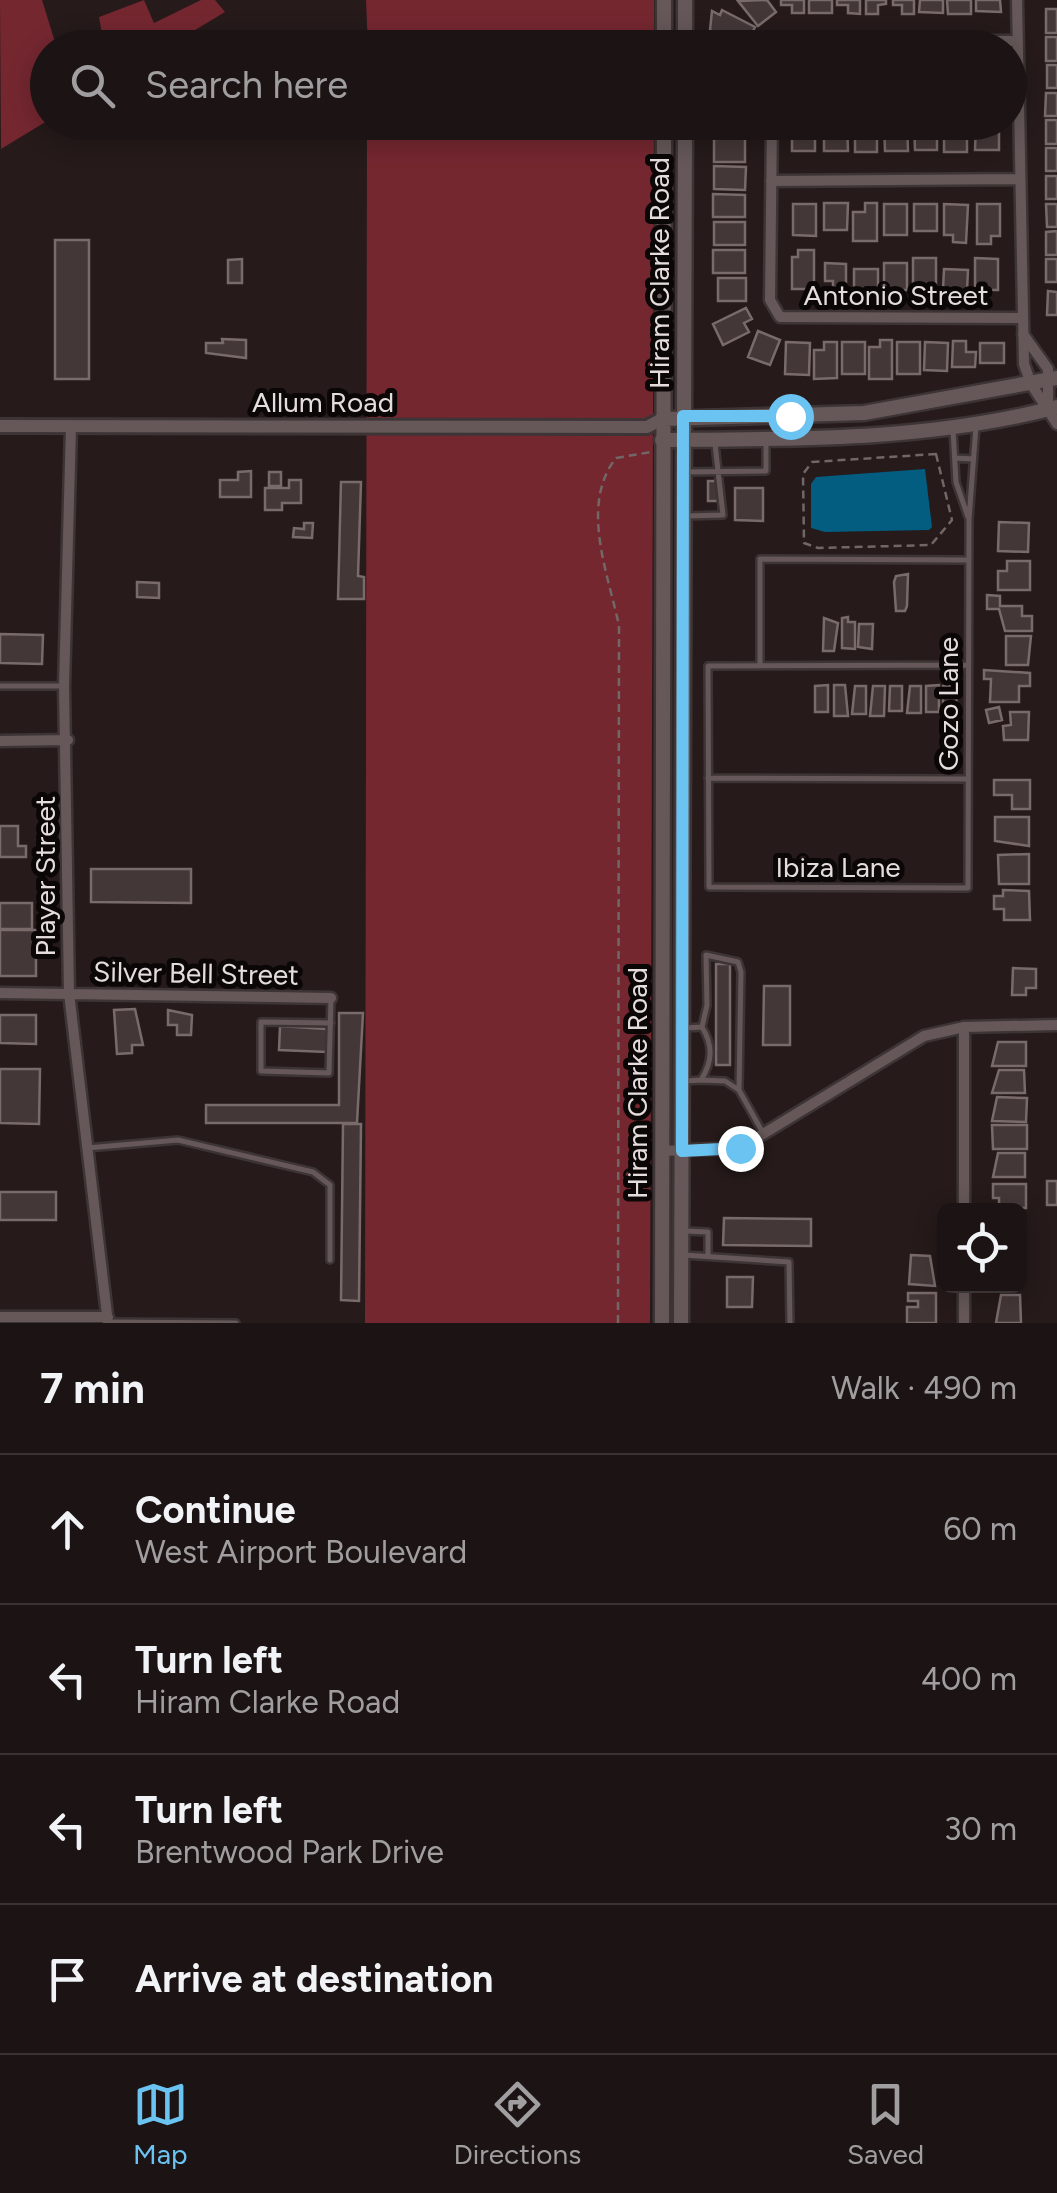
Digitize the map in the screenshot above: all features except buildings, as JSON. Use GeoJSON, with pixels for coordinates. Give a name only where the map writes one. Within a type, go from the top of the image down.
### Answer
{"type":"FeatureCollection","features":[{"type":"Feature","properties":{"kind":"main road"},"geometry":{"type":"LineString","coordinates":[[664,30],[664,4],[685,4],[685,30]]}},
{"type":"Feature","properties":{"kind":"main road","name":"Hiram Clarke Road"},"geometry":{"type":"LineString","coordinates":[[662,1323],[662,636],[658,446],[662,419],[664,140]]}},
{"type":"Feature","properties":{"kind":"main road","name":"Hiram Clarke Road"},"geometry":{"type":"LineString","coordinates":[[681,1323],[684,140]]}},
{"type":"Feature","properties":{"kind":"main road"},"geometry":{"type":"LineString","coordinates":[[664,179],[684,180]]}},
{"type":"Feature","properties":{"kind":"main road"},"geometry":{"type":"LineString","coordinates":[[662,419],[864,413],[1054,378]]}},
{"type":"Feature","properties":{"kind":"main road"},"geometry":{"type":"LineString","coordinates":[[658,446],[683,440],[766,440],[953,427],[1052,408]]}},
{"type":"Feature","properties":{"kind":"main road"},"geometry":{"type":"LineString","coordinates":[[662,636],[684,636]]}},
{"type":"Feature","properties":{"kind":"main road"},"geometry":{"type":"LineString","coordinates":[[662,790],[684,790]]}},
{"type":"Feature","properties":{"kind":"main road"},"geometry":{"type":"LineString","coordinates":[[662,946],[683,947]]}},
{"type":"Feature","properties":{"kind":"street"},"geometry":{"type":"LineString","coordinates":[[1017,0],[1017,30]]}},
{"type":"Feature","properties":{"kind":"street"},"geometry":{"type":"LineString","coordinates":[[772,140],[771,181],[1018,179]]}},
{"type":"Feature","properties":{"kind":"street"},"geometry":{"type":"LineString","coordinates":[[1018,140],[1022,334],[1031,384],[1052,408]]}},
{"type":"Feature","properties":{"kind":"street","name":"Antonio Street"},"geometry":{"type":"LineString","coordinates":[[771,181],[770,300],[780,316],[1022,318]]}},
{"type":"Feature","properties":{"kind":"street"},"geometry":{"type":"LineString","coordinates":[[1022,334],[1045,360],[1054,378],[1052,408],[1057,424]]}},
{"type":"Feature","properties":{"kind":"street"},"geometry":{"type":"LineString","coordinates":[[658,446],[647,428],[662,419]]}},
{"type":"Feature","properties":{"kind":"street","name":"Allum Road"},"geometry":{"type":"LineString","coordinates":[[0,426],[647,428]]}},
{"type":"Feature","properties":{"kind":"street","name":"Player Street"},"geometry":{"type":"LineString","coordinates":[[71,426],[64,686],[68,740],[69,993],[108,1321]]}},
{"type":"Feature","properties":{"kind":"street"},"geometry":{"type":"LineString","coordinates":[[0,741],[68,740]]}},
{"type":"Feature","properties":{"kind":"street","name":"Silver Bell Street"},"geometry":{"type":"LineString","coordinates":[[0,993],[332,998]]}},
{"type":"Feature","properties":{"kind":"street"},"geometry":{"type":"LineString","coordinates":[[662,1151],[722,1152],[764,1135],[924,1036],[964,1027],[1057,1025]]}},
{"type":"Feature","properties":{"kind":"street"},"geometry":{"type":"LineString","coordinates":[[964,1027],[964,1203]]}},
{"type":"Feature","properties":{"kind":"street"},"geometry":{"type":"LineString","coordinates":[[964,1293],[964,1323]]}},
{"type":"Feature","properties":{"kind":"street"},"geometry":{"type":"LineString","coordinates":[[0,1316],[108,1321]]}},
{"type":"Feature","properties":{"kind":"lane"},"geometry":{"type":"LineString","coordinates":[[968,520],[976,424]]}},
{"type":"Feature","properties":{"kind":"lane"},"geometry":{"type":"LineString","coordinates":[[953,427],[956,482],[968,520]]}},
{"type":"Feature","properties":{"kind":"lane"},"geometry":{"type":"LineString","coordinates":[[683,516],[723,515],[721,471],[714,440]]}},
{"type":"Feature","properties":{"kind":"lane"},"geometry":{"type":"LineString","coordinates":[[683,472],[766,471],[766,440]]}},
{"type":"Feature","properties":{"kind":"lane"},"geometry":{"type":"LineString","coordinates":[[955,458],[973,459]]}},
{"type":"Feature","properties":{"kind":"lane","name":"Gozo Lane"},"geometry":{"type":"LineString","coordinates":[[968,520],[968,888]]}},
{"type":"Feature","properties":{"kind":"lane"},"geometry":{"type":"LineString","coordinates":[[760,666],[760,559],[968,560]]}},
{"type":"Feature","properties":{"kind":"lane"},"geometry":{"type":"LineString","coordinates":[[968,665],[708,666],[708,778],[968,779]]}},
{"type":"Feature","properties":{"kind":"lane"},"geometry":{"type":"LineString","coordinates":[[0,686],[64,686]]}},
{"type":"Feature","properties":{"kind":"lane","name":"Ibiza Lane"},"geometry":{"type":"LineString","coordinates":[[708,778],[709,886],[968,888]]}},
{"type":"Feature","properties":{"kind":"lane"},"geometry":{"type":"LineString","coordinates":[[701,1080],[710,1067],[710,1041],[702,1027],[707,1005],[706,955],[738,962],[741,972],[739,1090]]}},
{"type":"Feature","properties":{"kind":"lane"},"geometry":{"type":"LineString","coordinates":[[331,1023],[262,1022],[261,1071],[329,1072],[331,1023],[332,998]]}},
{"type":"Feature","properties":{"kind":"lane"},"geometry":{"type":"LineString","coordinates":[[682,1028],[702,1027]]}},
{"type":"Feature","properties":{"kind":"lane"},"geometry":{"type":"LineString","coordinates":[[682,1082],[725,1081],[739,1090],[764,1135]]}},
{"type":"Feature","properties":{"kind":"lane"},"geometry":{"type":"LineString","coordinates":[[87,1148],[178,1140],[313,1172],[330,1184],[330,1260]]}},
{"type":"Feature","properties":{"kind":"lane"},"geometry":{"type":"LineString","coordinates":[[682,1230],[708,1232],[708,1256]]}},
{"type":"Feature","properties":{"kind":"lane"},"geometry":{"type":"LineString","coordinates":[[682,1255],[789,1262],[790,1323]]}},
{"type":"Feature","properties":{"kind":"lane"},"geometry":{"type":"LineString","coordinates":[[108,1321],[236,1323]]}},
{"type":"Feature","properties":{"kind":"path"},"geometry":{"type":"LineString","coordinates":[[618,1323],[619,626],[600,559],[600,535],[606,471],[616,458],[658,446]]}},
{"type":"Feature","properties":{"kind":"path"},"geometry":{"type":"LineString","coordinates":[[936,454],[952,520],[931,545],[810,547],[804,543],[802,487],[806,466],[812,462],[936,454]]}},
{"type":"Feature","properties":{"kind":"shaded area"},"geometry":{"type":"Polygon","coordinates":[[[0,0],[42,0],[51,30],[30,30],[30,131],[1,149],[0,0]]]}},
{"type":"Feature","properties":{"kind":"shaded area"},"geometry":{"type":"Polygon","coordinates":[[[144,0],[154,23],[201,0],[215,0],[225,12],[195,30],[101,30],[99,17],[144,0]]]}},
{"type":"Feature","properties":{"kind":"shaded area"},"geometry":{"type":"Polygon","coordinates":[[[366,0],[654,0],[654,30],[367,30],[366,0]]]}},
{"type":"Feature","properties":{"kind":"shaded area"},"geometry":{"type":"Polygon","coordinates":[[[367,140],[654,140],[650,1323],[365,1323],[367,140]]]}},
{"type":"Feature","properties":{"kind":"water"},"geometry":{"type":"Polygon","coordinates":[[[925,469],[932,527],[929,530],[825,532],[811,528],[811,484],[816,477],[925,469]]]}},
{"type":"Feature","properties":{"kind":"route"},"geometry":{"type":"LineString","coordinates":[[740,1148],[722,1152],[682,1151],[683,416],[790,416]]}}]}
